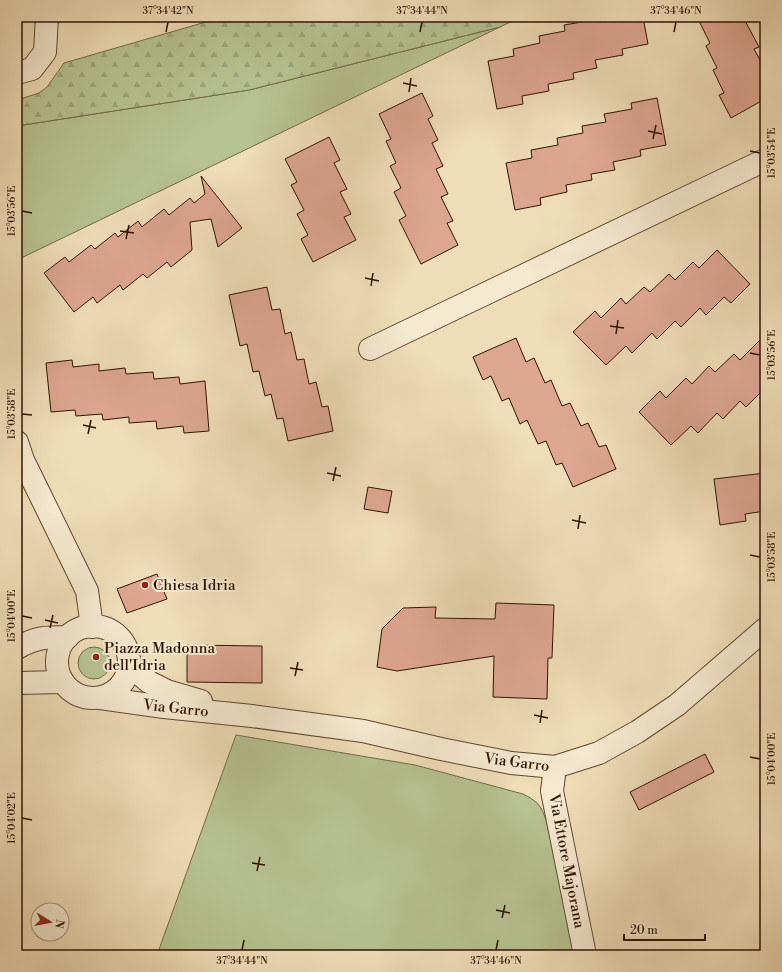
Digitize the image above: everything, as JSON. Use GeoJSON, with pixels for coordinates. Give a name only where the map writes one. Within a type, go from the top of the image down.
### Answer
{"type":"FeatureCollection","features":[{"type":"Feature","properties":{"kind":"street"},"geometry":{"type":"LineString","coordinates":[[17,73],[32,69],[45,52],[48,17]]}},
{"type":"Feature","properties":{"kind":"street"},"geometry":{"type":"LineString","coordinates":[[370,349],[765,160]]}},
{"type":"Feature","properties":{"kind":"street"},"geometry":{"type":"LineString","coordinates":[[17,442],[23,460],[87,591],[92,626]]}},
{"type":"Feature","properties":{"kind":"street"},"geometry":{"type":"LineString","coordinates":[[92,626],[104,628],[114,634],[123,642],[128,653],[129,665],[126,676],[120,686],[111,694],[100,698],[86,698],[73,692],[63,682],[57,659],[60,648],[68,637],[79,630],[92,626]]}},
{"type":"Feature","properties":{"kind":"street","name":"Via Garro"},"geometry":{"type":"LineString","coordinates":[[100,698],[363,731],[511,763],[555,767],[599,753],[637,732],[677,705],[765,629]]}},
{"type":"Feature","properties":{"kind":"street"},"geometry":{"type":"LineString","coordinates":[[17,648],[44,637],[68,637]]}},
{"type":"Feature","properties":{"kind":"street","name":"Via Garro"},"geometry":{"type":"LineString","coordinates":[[129,665],[149,682],[167,691],[252,716]]}},
{"type":"Feature","properties":{"kind":"street"},"geometry":{"type":"LineString","coordinates":[[17,683],[63,682]]}},
{"type":"Feature","properties":{"kind":"street","name":"Via Ettore Majorana"},"geometry":{"type":"LineString","coordinates":[[555,767],[552,791],[586,955]]}},
{"type":"Feature","properties":{"kind":"green space"},"geometry":{"type":"Polygon","coordinates":[[[223,17],[521,17],[500,27],[249,90],[17,126],[17,100],[39,93],[47,87],[64,63],[223,17]]]}},
{"type":"Feature","properties":{"kind":"green space"},"geometry":{"type":"Polygon","coordinates":[[[500,27],[17,260],[17,126],[249,90],[500,27]]]}},
{"type":"Feature","properties":{"kind":"green space"},"geometry":{"type":"Polygon","coordinates":[[[91,647],[97,647],[107,654],[110,663],[109,669],[103,676],[97,679],[91,679],[81,672],[78,666],[78,660],[85,650],[91,647]]]}},
{"type":"Feature","properties":{"kind":"green space"},"geometry":{"type":"Polygon","coordinates":[[[236,735],[415,765],[523,794],[532,799],[540,807],[546,820],[569,915],[576,955],[157,955],[236,735]]]}},
{"type":"Feature","properties":{"kind":"building"},"geometry":{"type":"Polygon","coordinates":[[[587,17],[643,17],[648,44],[622,49],[623,55],[595,60],[597,68],[573,73],[574,79],[548,84],[549,91],[522,96],[523,104],[497,109],[488,61],[514,56],[513,49],[540,43],[539,36],[565,31],[564,25],[588,21],[587,17]]]}},
{"type":"Feature","properties":{"kind":"building"},"geometry":{"type":"Polygon","coordinates":[[[697,17],[743,17],[759,47],[754,49],[765,69],[765,99],[731,118],[719,95],[724,93],[713,70],[717,68],[706,46],[710,43],[697,17]]]}},
{"type":"Feature","properties":{"kind":"building"},"geometry":{"type":"Polygon","coordinates":[[[422,93],[433,116],[428,119],[438,140],[432,143],[443,166],[436,169],[448,194],[441,197],[453,221],[447,223],[458,245],[421,264],[399,220],[406,216],[394,192],[401,188],[390,166],[396,163],[386,141],[391,139],[379,114],[422,93]]]}},
{"type":"Feature","properties":{"kind":"building"},"geometry":{"type":"Polygon","coordinates":[[[657,98],[666,145],[640,150],[641,156],[613,162],[615,170],[591,174],[592,180],[566,185],[567,192],[540,198],[541,205],[515,210],[506,163],[532,158],[531,150],[558,145],[557,138],[583,133],[582,126],[606,122],[604,114],[632,109],[631,103],[657,98]]]}},
{"type":"Feature","properties":{"kind":"building"},"geometry":{"type":"Polygon","coordinates":[[[329,137],[340,160],[334,163],[347,189],[340,192],[351,214],[344,217],[356,240],[313,262],[301,239],[308,235],[297,214],[304,210],[291,185],[297,182],[285,159],[329,137]]]}},
{"type":"Feature","properties":{"kind":"building"},"geometry":{"type":"Polygon","coordinates":[[[201,176],[242,228],[218,247],[211,219],[190,222],[192,250],[171,267],[167,262],[147,278],[143,274],[123,290],[120,285],[97,303],[93,297],[74,312],[44,273],[65,257],[69,262],[91,245],[95,249],[115,233],[118,237],[138,221],[142,227],[164,209],[169,215],[190,198],[194,203],[205,194],[201,176]]]}},
{"type":"Feature","properties":{"kind":"building"},"geometry":{"type":"Polygon","coordinates":[[[717,250],[750,284],[731,303],[724,297],[706,315],[700,308],[681,327],[675,321],[657,339],[652,333],[632,353],[626,346],[606,365],[573,332],[595,311],[601,318],[621,298],[626,304],[644,287],[650,292],[669,274],[675,280],[693,262],[699,268],[717,250]]]}},
{"type":"Feature","properties":{"kind":"building"},"geometry":{"type":"Polygon","coordinates":[[[267,287],[272,310],[280,309],[285,334],[291,332],[297,360],[304,359],[309,384],[316,382],[322,407],[328,406],[333,431],[288,441],[283,418],[277,419],[271,394],[265,396],[259,371],[253,372],[247,344],[240,346],[229,295],[267,287]]]}},
{"type":"Feature","properties":{"kind":"building"},"geometry":{"type":"Polygon","coordinates":[[[765,335],[765,388],[746,407],[740,401],[723,419],[717,413],[698,433],[691,426],[671,445],[639,412],[660,391],[666,398],[686,378],[692,384],[709,366],[715,372],[734,354],[740,360],[765,335]]]}},
{"type":"Feature","properties":{"kind":"building"},"geometry":{"type":"Polygon","coordinates":[[[516,338],[526,362],[534,358],[545,383],[551,380],[562,406],[570,403],[581,426],[588,423],[599,447],[606,445],[616,469],[573,487],[562,463],[556,465],[546,441],[538,444],[527,420],[520,424],[509,398],[502,401],[491,376],[483,380],[473,357],[516,338]]]}},
{"type":"Feature","properties":{"kind":"building"},"geometry":{"type":"Polygon","coordinates":[[[72,360],[73,367],[99,364],[99,371],[125,368],[126,374],[153,372],[154,379],[179,377],[180,384],[205,381],[209,431],[184,433],[183,426],[157,429],[156,421],[129,423],[129,417],[103,420],[102,414],[76,416],[75,410],[51,412],[46,363],[72,360]]]}},
{"type":"Feature","properties":{"kind":"building"},"geometry":{"type":"Polygon","coordinates":[[[765,473],[765,511],[745,514],[746,521],[720,525],[714,479],[765,473]]]}},
{"type":"Feature","properties":{"kind":"building"},"geometry":{"type":"Polygon","coordinates":[[[368,487],[392,491],[388,513],[364,509],[368,487]]]}},
{"type":"Feature","properties":{"kind":"building","name":"Chiesa Idria"},"geometry":{"type":"Polygon","coordinates":[[[157,574],[167,599],[127,613],[117,589],[157,574]]]}},
{"type":"Feature","properties":{"kind":"building"},"geometry":{"type":"Polygon","coordinates":[[[496,603],[554,605],[552,658],[548,658],[547,699],[493,697],[494,656],[397,671],[377,667],[382,629],[403,608],[436,607],[435,618],[495,619],[496,603]]]}},
{"type":"Feature","properties":{"kind":"building"},"geometry":{"type":"Polygon","coordinates":[[[187,645],[262,646],[262,683],[187,682],[187,645]]]}},
{"type":"Feature","properties":{"kind":"building"},"geometry":{"type":"Polygon","coordinates":[[[705,754],[714,772],[639,810],[630,792],[705,754]]]}},
{"type":"Feature","properties":{"kind":"place","name":"Chiesa Idria"},"geometry":{"type":"Point","coordinates":[145,585]}},
{"type":"Feature","properties":{"kind":"place","name":"Piazza Madonna dell'Idria"},"geometry":{"type":"Point","coordinates":[96,657]}}]}
